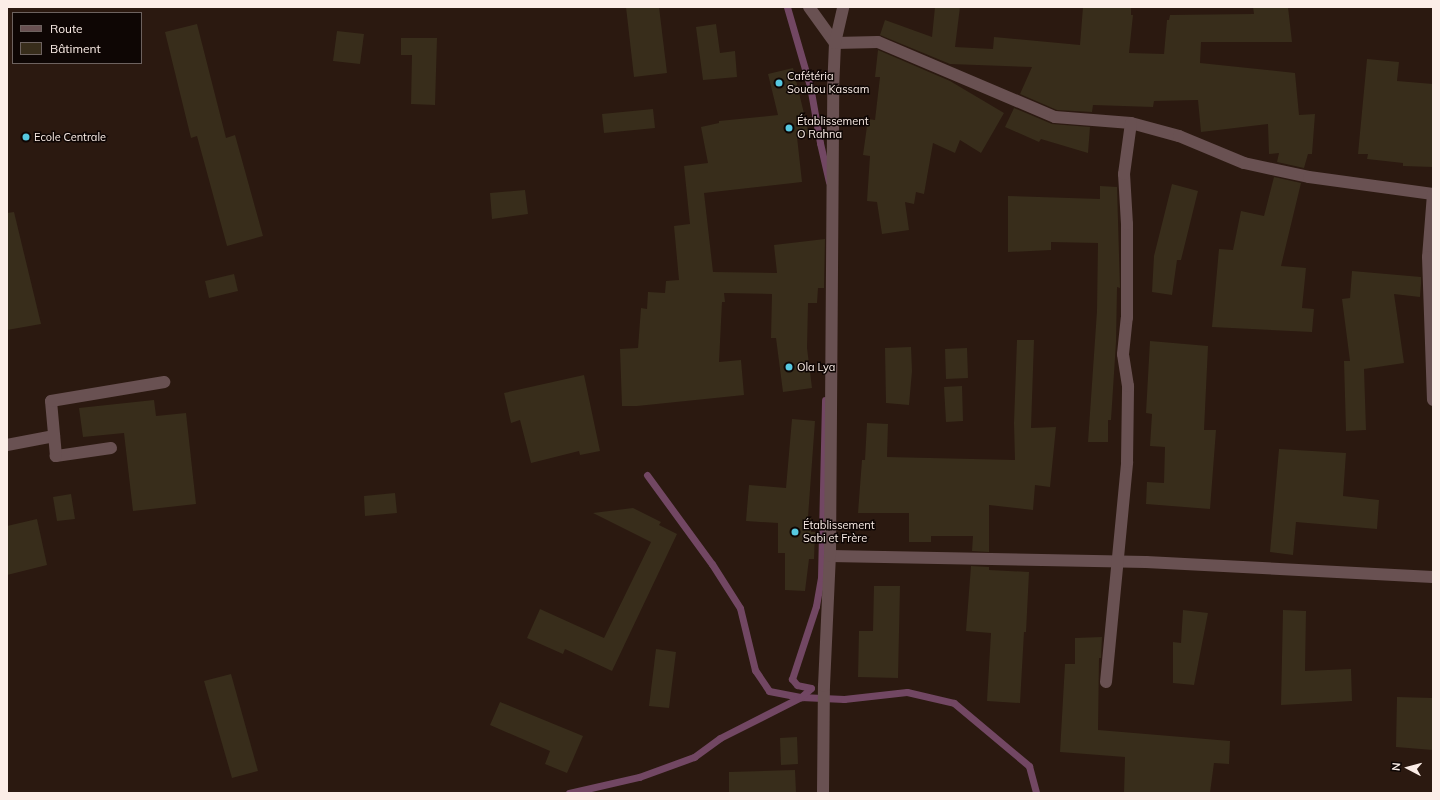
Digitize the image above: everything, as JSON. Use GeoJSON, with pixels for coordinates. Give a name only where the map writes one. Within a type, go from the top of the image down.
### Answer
{"type":"FeatureCollection","features":[{"type":"Feature","properties":{"kind":"street"},"geometry":{"type":"LineString","coordinates":[[809,7],[835,43]]}},
{"type":"Feature","properties":{"kind":"street"},"geometry":{"type":"LineString","coordinates":[[823,793],[825,713],[824,686],[830,556],[835,43],[843,7]]}},
{"type":"Feature","properties":{"kind":"street"},"geometry":{"type":"LineString","coordinates":[[835,43],[878,42],[1055,117],[1130,123],[1178,136],[1244,163],[1309,177],[1433,194],[1428,256],[1433,400]]}},
{"type":"Feature","properties":{"kind":"street"},"geometry":{"type":"LineString","coordinates":[[1106,682],[1127,462],[1128,386],[1124,354],[1127,318],[1127,224],[1124,174],[1130,123]]}},
{"type":"Feature","properties":{"kind":"street"},"geometry":{"type":"LineString","coordinates":[[112,448],[56,456],[51,401],[164,382]]}},
{"type":"Feature","properties":{"kind":"street"},"geometry":{"type":"LineString","coordinates":[[7,445],[54,436]]}},
{"type":"Feature","properties":{"kind":"street"},"geometry":{"type":"LineString","coordinates":[[830,556],[1118,561],[1433,577]]}},
{"type":"Feature","properties":{"kind":"building"},"geometry":{"type":"Polygon","coordinates":[[[626,7],[659,7],[667,73],[634,77],[626,7]]]}},
{"type":"Feature","properties":{"kind":"building"},"geometry":{"type":"Polygon","coordinates":[[[935,7],[960,7],[955,47],[993,49],[994,37],[1080,45],[1083,7],[1131,7],[1131,15],[1133,15],[1129,53],[1164,54],[1167,20],[1169,20],[1170,15],[1254,14],[1253,7],[1288,7],[1292,42],[1201,42],[1200,63],[1295,73],[1299,115],[1315,114],[1312,154],[1308,154],[1304,168],[1277,162],[1279,153],[1269,154],[1268,124],[1201,132],[1198,100],[1154,101],[1153,107],[1093,105],[1092,112],[1057,110],[1020,94],[1032,67],[950,64],[880,35],[885,20],[932,37],[935,7]]]}},
{"type":"Feature","properties":{"kind":"building"},"geometry":{"type":"Polygon","coordinates":[[[197,24],[226,138],[235,135],[263,236],[227,246],[197,136],[191,138],[165,32],[197,24]]]}},
{"type":"Feature","properties":{"kind":"building"},"geometry":{"type":"Polygon","coordinates":[[[716,24],[720,53],[735,51],[737,77],[703,80],[696,27],[716,24]]]}},
{"type":"Feature","properties":{"kind":"building"},"geometry":{"type":"Polygon","coordinates":[[[337,31],[364,34],[360,64],[333,61],[337,31]]]}},
{"type":"Feature","properties":{"kind":"building"},"geometry":{"type":"Polygon","coordinates":[[[401,38],[437,38],[435,105],[411,104],[412,55],[401,55],[401,38]]]}},
{"type":"Feature","properties":{"kind":"building"},"geometry":{"type":"Polygon","coordinates":[[[878,50],[950,81],[1004,113],[981,153],[960,140],[955,153],[933,143],[924,194],[916,192],[914,204],[905,202],[909,230],[882,234],[877,202],[867,201],[870,156],[863,155],[868,119],[875,120],[880,77],[875,77],[878,50]]]}},
{"type":"Feature","properties":{"kind":"building"},"geometry":{"type":"Polygon","coordinates":[[[1367,59],[1399,62],[1397,81],[1433,84],[1433,167],[1403,166],[1403,163],[1367,159],[1368,154],[1358,154],[1367,59]]]}},
{"type":"Feature","properties":{"kind":"building"},"geometry":{"type":"Polygon","coordinates":[[[793,68],[809,134],[797,137],[802,182],[704,193],[713,272],[777,273],[774,245],[825,239],[824,288],[818,288],[817,303],[808,303],[807,348],[812,388],[783,392],[776,338],[771,338],[772,294],[724,293],[725,302],[722,302],[719,362],[741,360],[744,395],[637,406],[622,406],[620,349],[638,348],[641,308],[647,309],[648,292],[665,293],[666,281],[679,280],[674,226],[690,224],[684,166],[708,163],[701,127],[719,123],[719,121],[778,115],[768,74],[793,68]]]}},
{"type":"Feature","properties":{"kind":"building"},"geometry":{"type":"Polygon","coordinates":[[[1014,108],[1052,124],[1090,127],[1088,153],[1041,139],[1039,142],[1005,127],[1014,108]]]}},
{"type":"Feature","properties":{"kind":"building"},"geometry":{"type":"Polygon","coordinates":[[[653,109],[655,128],[604,133],[602,114],[653,109]]]}},
{"type":"Feature","properties":{"kind":"building"},"geometry":{"type":"Polygon","coordinates":[[[1274,177],[1301,183],[1281,266],[1306,268],[1302,308],[1314,309],[1312,332],[1212,327],[1219,249],[1233,250],[1241,211],[1264,216],[1274,177]]]}},
{"type":"Feature","properties":{"kind":"building"},"geometry":{"type":"Polygon","coordinates":[[[1172,184],[1198,191],[1181,260],[1177,260],[1172,295],[1152,292],[1154,256],[1172,184]]]}},
{"type":"Feature","properties":{"kind":"building"},"geometry":{"type":"Polygon","coordinates":[[[1100,186],[1117,187],[1120,288],[1117,287],[1116,342],[1111,420],[1108,420],[1108,442],[1088,442],[1097,311],[1098,243],[1051,242],[1051,250],[1008,252],[1008,196],[1100,199],[1100,186]]]}},
{"type":"Feature","properties":{"kind":"building"},"geometry":{"type":"Polygon","coordinates":[[[525,190],[528,214],[492,219],[490,193],[525,190]]]}},
{"type":"Feature","properties":{"kind":"building"},"geometry":{"type":"Polygon","coordinates":[[[14,212],[41,324],[7,330],[7,213],[14,212]]]}},
{"type":"Feature","properties":{"kind":"building"},"geometry":{"type":"Polygon","coordinates":[[[1352,271],[1421,277],[1421,284],[1420,297],[1394,294],[1404,363],[1364,369],[1366,430],[1346,431],[1344,361],[1350,361],[1342,299],[1350,298],[1352,271]]]}},
{"type":"Feature","properties":{"kind":"building"},"geometry":{"type":"Polygon","coordinates":[[[234,274],[238,291],[209,298],[205,281],[234,274]]]}},
{"type":"Feature","properties":{"kind":"building"},"geometry":{"type":"Polygon","coordinates":[[[1017,340],[1034,340],[1031,428],[1056,427],[1050,487],[1035,485],[1033,510],[989,505],[989,552],[972,551],[973,536],[931,536],[931,542],[909,542],[909,513],[858,513],[862,460],[865,460],[867,423],[888,424],[887,457],[1015,460],[1014,423],[1017,340]]]}},
{"type":"Feature","properties":{"kind":"building"},"geometry":{"type":"Polygon","coordinates":[[[1150,341],[1208,346],[1204,430],[1216,430],[1210,509],[1146,504],[1147,482],[1164,483],[1165,447],[1150,446],[1152,414],[1146,413],[1150,341]]]}},
{"type":"Feature","properties":{"kind":"building"},"geometry":{"type":"Polygon","coordinates":[[[911,347],[912,371],[909,405],[886,403],[885,348],[911,347]]]}},
{"type":"Feature","properties":{"kind":"building"},"geometry":{"type":"Polygon","coordinates":[[[967,348],[968,378],[946,379],[945,349],[967,348]]]}},
{"type":"Feature","properties":{"kind":"building"},"geometry":{"type":"Polygon","coordinates":[[[584,375],[600,451],[580,455],[579,451],[531,463],[520,420],[511,423],[504,393],[584,375]]]}},
{"type":"Feature","properties":{"kind":"building"},"geometry":{"type":"Polygon","coordinates":[[[962,386],[963,421],[946,422],[944,387],[962,386]]]}},
{"type":"Feature","properties":{"kind":"building"},"geometry":{"type":"Polygon","coordinates":[[[154,400],[156,416],[186,413],[196,504],[133,511],[124,433],[83,437],[79,408],[154,400]]]}},
{"type":"Feature","properties":{"kind":"building"},"geometry":{"type":"Polygon","coordinates":[[[792,419],[815,421],[808,517],[811,517],[811,532],[815,532],[814,559],[809,559],[805,591],[785,590],[785,553],[778,553],[778,523],[746,521],[749,485],[786,488],[792,419]]]}},
{"type":"Feature","properties":{"kind":"building"},"geometry":{"type":"Polygon","coordinates":[[[1279,449],[1346,453],[1343,496],[1379,500],[1377,529],[1296,522],[1293,555],[1270,552],[1279,449]]]}},
{"type":"Feature","properties":{"kind":"building"},"geometry":{"type":"Polygon","coordinates":[[[395,493],[397,513],[365,516],[364,496],[395,493]]]}},
{"type":"Feature","properties":{"kind":"building"},"geometry":{"type":"Polygon","coordinates":[[[71,494],[75,519],[57,521],[53,497],[71,494]]]}},
{"type":"Feature","properties":{"kind":"building"},"geometry":{"type":"Polygon","coordinates":[[[633,508],[661,522],[659,525],[677,534],[612,671],[565,649],[563,654],[527,638],[540,609],[604,638],[651,542],[593,513],[633,508]]]}},
{"type":"Feature","properties":{"kind":"building"},"geometry":{"type":"Polygon","coordinates":[[[37,519],[47,565],[7,575],[7,526],[37,519]]]}},
{"type":"Feature","properties":{"kind":"building"},"geometry":{"type":"Polygon","coordinates":[[[971,566],[989,567],[989,570],[1029,572],[1020,703],[987,701],[991,633],[966,631],[971,566]]]}},
{"type":"Feature","properties":{"kind":"building"},"geometry":{"type":"Polygon","coordinates":[[[874,586],[900,586],[898,678],[858,677],[859,631],[873,631],[874,586]]]}},
{"type":"Feature","properties":{"kind":"building"},"geometry":{"type":"Polygon","coordinates":[[[1183,610],[1208,613],[1194,685],[1173,683],[1173,642],[1181,643],[1183,610]]]}},
{"type":"Feature","properties":{"kind":"building"},"geometry":{"type":"Polygon","coordinates":[[[1283,610],[1306,611],[1305,671],[1351,669],[1352,701],[1281,705],[1283,610]]]}},
{"type":"Feature","properties":{"kind":"building"},"geometry":{"type":"Polygon","coordinates":[[[1102,637],[1101,658],[1099,658],[1098,730],[1230,741],[1229,764],[1214,763],[1210,793],[1124,793],[1125,757],[1060,752],[1065,664],[1075,664],[1075,638],[1102,637]]]}},
{"type":"Feature","properties":{"kind":"building"},"geometry":{"type":"Polygon","coordinates":[[[656,649],[676,652],[669,708],[649,706],[656,649]]]}},
{"type":"Feature","properties":{"kind":"building"},"geometry":{"type":"Polygon","coordinates":[[[231,674],[258,771],[232,778],[204,681],[231,674]]]}},
{"type":"Feature","properties":{"kind":"building"},"geometry":{"type":"Polygon","coordinates":[[[1397,697],[1433,698],[1433,750],[1396,747],[1397,697]]]}},
{"type":"Feature","properties":{"kind":"building"},"geometry":{"type":"Polygon","coordinates":[[[500,702],[583,736],[567,773],[545,764],[550,751],[490,725],[500,702]]]}},
{"type":"Feature","properties":{"kind":"building"},"geometry":{"type":"Polygon","coordinates":[[[797,737],[798,764],[781,765],[780,738],[797,737]]]}},
{"type":"Feature","properties":{"kind":"building"},"geometry":{"type":"Polygon","coordinates":[[[795,770],[796,793],[729,793],[729,772],[795,770]]]}},
{"type":"Feature","properties":{"kind":"waterway"},"geometry":{"type":"LineString","coordinates":[[787,7],[810,86],[820,143],[829,182]]}},
{"type":"Feature","properties":{"kind":"waterway"},"geometry":{"type":"LineString","coordinates":[[569,793],[639,777],[694,757],[720,738],[801,697],[811,688],[797,685],[792,679],[816,606],[821,578],[825,400]]}},
{"type":"Feature","properties":{"kind":"waterway"},"geometry":{"type":"LineString","coordinates":[[647,475],[712,564],[740,608],[755,670],[769,691],[801,697],[844,699],[907,692],[954,703],[1029,766],[1036,793]]}},
{"type":"Feature","properties":{"kind":"place","name":"Cafétéria Soudou Kassam"},"geometry":{"type":"Point","coordinates":[779,83]}},
{"type":"Feature","properties":{"kind":"place","name":"Établissement O Rahna"},"geometry":{"type":"Point","coordinates":[789,128]}},
{"type":"Feature","properties":{"kind":"place","name":"Ecole Centrale"},"geometry":{"type":"Point","coordinates":[26,137]}},
{"type":"Feature","properties":{"kind":"place","name":"Ola Lya"},"geometry":{"type":"Point","coordinates":[789,367]}},
{"type":"Feature","properties":{"kind":"place","name":"Établissement Sabi et Frère"},"geometry":{"type":"Point","coordinates":[795,532]}}]}
